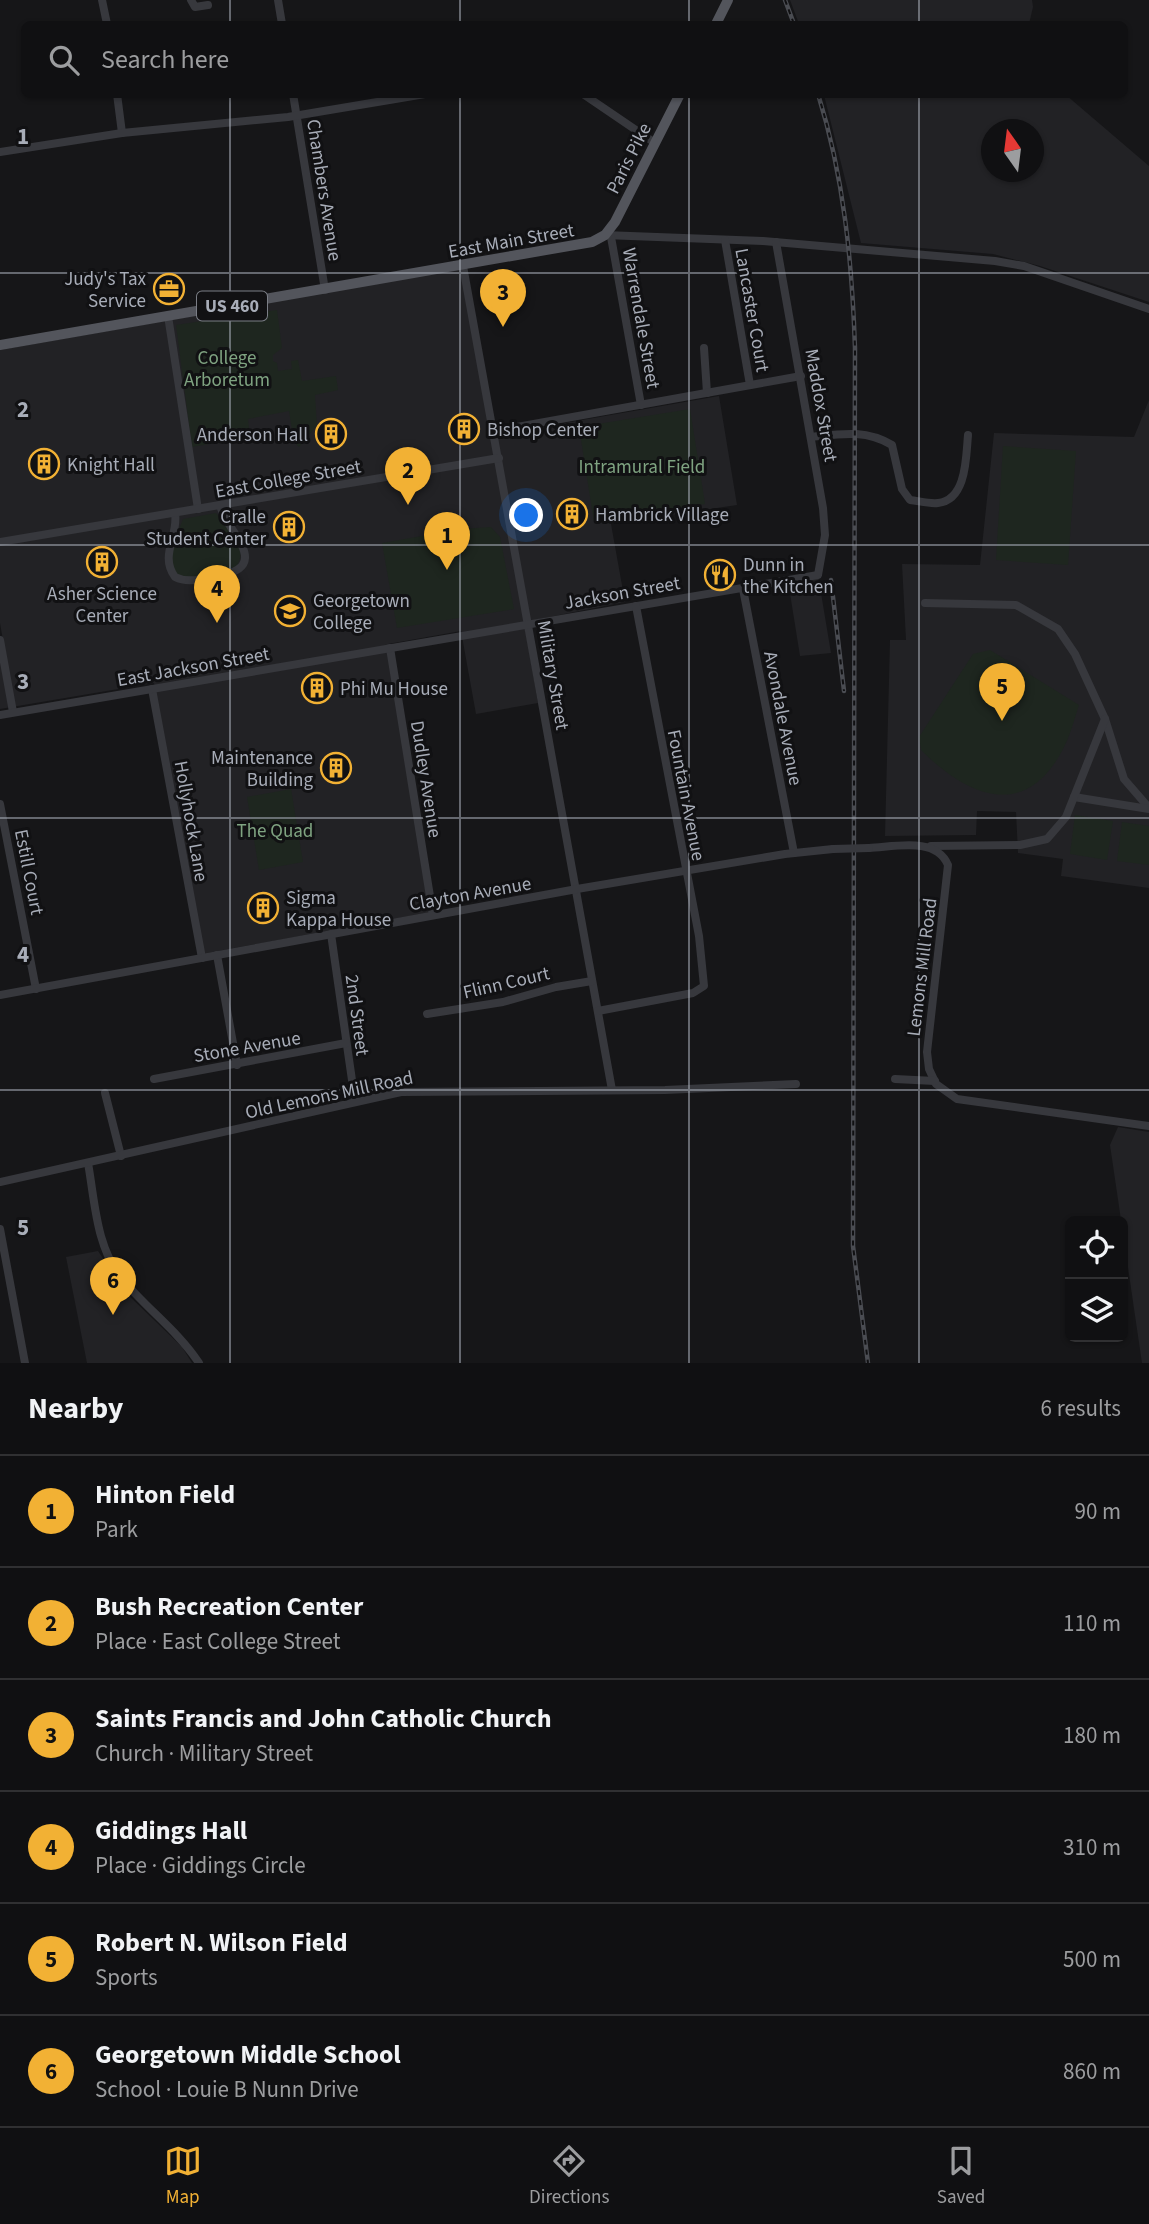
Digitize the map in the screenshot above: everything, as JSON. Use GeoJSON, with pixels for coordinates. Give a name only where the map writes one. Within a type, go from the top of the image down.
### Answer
{"type":"FeatureCollection","features":[{"type":"Feature","properties":{"kind":"main road"},"geometry":{"type":"LineString","coordinates":[[718,21],[728,0]]}},
{"type":"Feature","properties":{"kind":"main road","name":"Paris Pike"},"geometry":{"type":"LineString","coordinates":[[608,236],[678,98]]}},
{"type":"Feature","properties":{"kind":"main road","name":"East Main Street"},"geometry":{"type":"LineString","coordinates":[[0,345],[568,248],[608,236]]}},
{"type":"Feature","properties":{"kind":"street"},"geometry":{"type":"LineString","coordinates":[[102,0],[106,21]]}},
{"type":"Feature","properties":{"kind":"street"},"geometry":{"type":"LineString","coordinates":[[191,0],[195,7],[208,5]]}},
{"type":"Feature","properties":{"kind":"street"},"geometry":{"type":"LineString","coordinates":[[278,0],[282,21]]}},
{"type":"Feature","properties":{"kind":"street"},"geometry":{"type":"LineString","coordinates":[[118,98],[122,133]]}},
{"type":"Feature","properties":{"kind":"street","name":"Chambers Avenue"},"geometry":{"type":"LineString","coordinates":[[294,98],[325,290]]}},
{"type":"Feature","properties":{"kind":"street"},"geometry":{"type":"LineString","coordinates":[[0,152],[122,133],[297,116],[402,98]]}},
{"type":"Feature","properties":{"kind":"street"},"geometry":{"type":"LineString","coordinates":[[589,98],[655,143]]}},
{"type":"Feature","properties":{"kind":"street","name":"East Main Street"},"geometry":{"type":"LineString","coordinates":[[608,236],[776,242],[1011,264],[1149,309]]}},
{"type":"Feature","properties":{"kind":"street","name":"Warrendale Street"},"geometry":{"type":"LineString","coordinates":[[608,236],[641,405]]}},
{"type":"Feature","properties":{"kind":"street","name":"Lancaster Court"},"geometry":{"type":"LineString","coordinates":[[725,240],[750,385]]}},
{"type":"Feature","properties":{"kind":"street","name":"Maddox Street"},"geometry":{"type":"LineString","coordinates":[[776,242],[824,508],[825,535],[818,575]]}},
{"type":"Feature","properties":{"kind":"street","name":"Military Street"},"geometry":{"type":"LineString","coordinates":[[463,266],[612,1090]]}},
{"type":"Feature","properties":{"kind":"street"},"geometry":{"type":"LineString","coordinates":[[168,316],[198,509]]}},
{"type":"Feature","properties":{"kind":"street"},"geometry":{"type":"LineString","coordinates":[[704,348],[707,393]]}},
{"type":"Feature","properties":{"kind":"street"},"geometry":{"type":"LineString","coordinates":[[494,431],[801,376]]}},
{"type":"Feature","properties":{"kind":"street"},"geometry":{"type":"LineString","coordinates":[[811,437],[855,432],[879,438],[892,445],[902,489],[910,500],[940,503],[951,498],[960,484],[968,435]]}},
{"type":"Feature","properties":{"kind":"street","name":"East College Street"},"geometry":{"type":"LineString","coordinates":[[0,542],[499,458]]}},
{"type":"Feature","properties":{"kind":"street"},"geometry":{"type":"LineString","coordinates":[[175,513],[177,522],[167,558],[175,577],[192,581],[230,574],[239,569],[243,562],[243,545],[222,515],[220,505]]}},
{"type":"Feature","properties":{"kind":"street","name":"Jackson Street"},"geometry":{"type":"LineString","coordinates":[[390,648],[818,575]]}},
{"type":"Feature","properties":{"kind":"street","name":"Avondale Avenue"},"geometry":{"type":"LineString","coordinates":[[743,589],[794,853]]}},
{"type":"Feature","properties":{"kind":"street"},"geometry":{"type":"LineString","coordinates":[[925,603],[1016,605],[1058,629],[1075,654],[1105,719],[1124,779],[1149,808]]}},
{"type":"Feature","properties":{"kind":"street","name":"Fountain Avenue"},"geometry":{"type":"LineString","coordinates":[[598,1011],[703,989],[699,936],[636,606]]}},
{"type":"Feature","properties":{"kind":"street"},"geometry":{"type":"LineString","coordinates":[[0,640],[13,712]]}},
{"type":"Feature","properties":{"kind":"street","name":"East Jackson Street"},"geometry":{"type":"LineString","coordinates":[[0,715],[390,648]]}},
{"type":"Feature","properties":{"kind":"street","name":"Dudley Avenue"},"geometry":{"type":"LineString","coordinates":[[390,648],[433,915]]}},
{"type":"Feature","properties":{"kind":"street","name":"Hollyhock Lane"},"geometry":{"type":"LineString","coordinates":[[152,689],[201,958]]}},
{"type":"Feature","properties":{"kind":"street","name":"Clayton Avenue"},"geometry":{"type":"LineString","coordinates":[[0,995],[577,889],[794,853],[834,849],[1038,843],[1054,833],[1066,817],[1105,719]]}},
{"type":"Feature","properties":{"kind":"street"},"geometry":{"type":"LineString","coordinates":[[1074,797],[1149,808]]}},
{"type":"Feature","properties":{"kind":"street","name":"Estill Court"},"geometry":{"type":"LineString","coordinates":[[0,804],[36,989]]}},
{"type":"Feature","properties":{"kind":"street","name":"Lemons Mill Road"},"geometry":{"type":"LineString","coordinates":[[928,846],[938,850],[948,868],[927,1052],[929,1069],[935,1081]]}},
{"type":"Feature","properties":{"kind":"street","name":"2nd Street"},"geometry":{"type":"LineString","coordinates":[[331,934],[355,1101]]}},
{"type":"Feature","properties":{"kind":"street"},"geometry":{"type":"LineString","coordinates":[[217,955],[237,1065]]}},
{"type":"Feature","properties":{"kind":"street","name":"Flinn Court"},"geometry":{"type":"LineString","coordinates":[[427,1014],[503,1002],[555,987],[593,982]]}},
{"type":"Feature","properties":{"kind":"street","name":"Stone Avenue"},"geometry":{"type":"LineString","coordinates":[[154,1079],[346,1042]]}},
{"type":"Feature","properties":{"kind":"street"},"geometry":{"type":"LineString","coordinates":[[895,1079],[935,1081],[948,1095],[967,1102],[1149,1126]]}},
{"type":"Feature","properties":{"kind":"street","name":"Old Lemons Mill Road"},"geometry":{"type":"LineString","coordinates":[[0,1182],[355,1101],[429,1090],[612,1090],[796,1084]]}},
{"type":"Feature","properties":{"kind":"street"},"geometry":{"type":"LineString","coordinates":[[104,1093],[121,1156]]}},
{"type":"Feature","properties":{"kind":"street"},"geometry":{"type":"LineString","coordinates":[[88,1163],[107,1255],[122,1279],[187,1344],[198,1363]]}},
{"type":"Feature","properties":{"kind":"street"},"geometry":{"type":"LineString","coordinates":[[0,1229],[25,1363]]}},
{"type":"Feature","properties":{"kind":"shaded area"},"geometry":{"type":"Polygon","coordinates":[[[790,0],[1032,0],[1033,7],[1030,21],[798,21],[790,0]]]}},
{"type":"Feature","properties":{"kind":"shaded area"},"geometry":{"type":"Polygon","coordinates":[[[825,98],[1070,98],[1149,166],[1149,302],[1040,266],[993,254],[861,243],[825,98]]]}},
{"type":"Feature","properties":{"kind":"shaded area","name":"Georgetown College"},"geometry":{"type":"Polygon","coordinates":[[[461,269],[491,436],[719,396],[737,505],[611,524],[625,602],[524,622],[538,703],[476,714],[461,631],[388,644],[431,912],[202,954],[154,683],[0,709],[0,653],[5,652],[0,623],[0,350],[461,269]]]}},
{"type":"Feature","properties":{"kind":"shaded area"},"geometry":{"type":"Polygon","coordinates":[[[1149,400],[1149,888],[1061,876],[1063,859],[1018,853],[1016,812],[977,811],[976,835],[885,836],[890,640],[906,640],[902,564],[980,565],[994,433],[1134,437],[1149,400]]]}},
{"type":"Feature","properties":{"kind":"shaded area"},"geometry":{"type":"Polygon","coordinates":[[[818,575],[831,653],[800,656],[788,581],[818,575]]]}},
{"type":"Feature","properties":{"kind":"shaded area"},"geometry":{"type":"Polygon","coordinates":[[[1118,1127],[1149,1132],[1149,1363],[1142,1363],[1128,1268],[1128,1216],[1120,1216],[1110,1145],[1118,1127]]]}},
{"type":"Feature","properties":{"kind":"shaded area"},"geometry":{"type":"Polygon","coordinates":[[[98,1251],[125,1292],[182,1347],[192,1363],[87,1363],[66,1257],[98,1251]]]}},
{"type":"Feature","properties":{"kind":"green space","name":"College Arboretum"},"geometry":{"type":"Polygon","coordinates":[[[277,310],[282,348],[273,355],[273,361],[277,363],[278,371],[292,369],[291,361],[298,360],[302,381],[336,376],[338,390],[315,395],[317,425],[299,447],[294,442],[289,411],[248,419],[250,437],[192,447],[176,325],[277,310]]]}},
{"type":"Feature","properties":{"kind":"green space","name":"Intramural Field"},"geometry":{"type":"Polygon","coordinates":[[[690,409],[705,504],[594,522],[579,427],[690,409]]]}},
{"type":"Feature","properties":{"kind":"green space"},"geometry":{"type":"Polygon","coordinates":[[[1003,446],[1076,451],[1068,565],[996,560],[1003,446]]]}},
{"type":"Feature","properties":{"kind":"green space"},"geometry":{"type":"Polygon","coordinates":[[[216,513],[240,548],[239,563],[233,570],[189,578],[177,574],[172,553],[183,519],[216,513]]]}},
{"type":"Feature","properties":{"kind":"green space"},"geometry":{"type":"Polygon","coordinates":[[[491,527],[500,537],[514,609],[397,628],[382,543],[462,529],[491,527]]]}},
{"type":"Feature","properties":{"kind":"green space"},"geometry":{"type":"Polygon","coordinates":[[[990,650],[1079,705],[1065,746],[1047,773],[1030,787],[1013,794],[994,794],[975,789],[938,766],[921,750],[919,737],[973,654],[990,650]]]}},
{"type":"Feature","properties":{"kind":"green space","name":"The Quad"},"geometry":{"type":"Polygon","coordinates":[[[291,789],[303,862],[259,870],[247,797],[291,789]]]}},
{"type":"Feature","properties":{"kind":"green space"},"geometry":{"type":"Polygon","coordinates":[[[1075,815],[1113,821],[1107,860],[1070,854],[1075,815]]]}},
{"type":"Feature","properties":{"kind":"green space"},"geometry":{"type":"Polygon","coordinates":[[[1122,822],[1149,826],[1149,865],[1117,861],[1122,822]]]}},
{"type":"Feature","properties":{"kind":"railway"},"geometry":{"type":"LineString","coordinates":[[785,0],[793,21]]}},
{"type":"Feature","properties":{"kind":"railway"},"geometry":{"type":"LineString","coordinates":[[819,98],[834,157],[845,220],[855,348],[853,1246],[868,1363]]}},
{"type":"Feature","properties":{"kind":"railway"},"geometry":{"type":"LineString","coordinates":[[831,580],[844,691]]}},
{"type":"Feature","properties":{"kind":"place","name":"Judy's Tax Service"},"geometry":{"type":"Point","coordinates":[169,289]}},
{"type":"Feature","properties":{"kind":"place","name":"Saints Francis and John Catholic Church"},"geometry":{"type":"Point","coordinates":[503,327]}},
{"type":"Feature","properties":{"kind":"place","name":"Bishop Center"},"geometry":{"type":"Point","coordinates":[464,429]}},
{"type":"Feature","properties":{"kind":"place","name":"Anderson Hall"},"geometry":{"type":"Point","coordinates":[331,434]}},
{"type":"Feature","properties":{"kind":"place","name":"Knight Hall"},"geometry":{"type":"Point","coordinates":[44,464]}},
{"type":"Feature","properties":{"kind":"place","name":"Bush Recreation Center"},"geometry":{"type":"Point","coordinates":[408,505]}},
{"type":"Feature","properties":{"kind":"place","name":"Hambrick Village"},"geometry":{"type":"Point","coordinates":[572,514]}},
{"type":"Feature","properties":{"kind":"place","name":"Cralle Student Center"},"geometry":{"type":"Point","coordinates":[289,527]}},
{"type":"Feature","properties":{"kind":"place","name":"Asher Science Center"},"geometry":{"type":"Point","coordinates":[102,562]}},
{"type":"Feature","properties":{"kind":"place","name":"Hinton Field"},"geometry":{"type":"Point","coordinates":[447,570]}},
{"type":"Feature","properties":{"kind":"place","name":"Dunn in the Kitchen"},"geometry":{"type":"Point","coordinates":[720,575]}},
{"type":"Feature","properties":{"kind":"place","name":"Georgetown College"},"geometry":{"type":"Point","coordinates":[290,611]}},
{"type":"Feature","properties":{"kind":"place","name":"Giddings Hall"},"geometry":{"type":"Point","coordinates":[217,623]}},
{"type":"Feature","properties":{"kind":"place","name":"Phi Mu House"},"geometry":{"type":"Point","coordinates":[317,688]}},
{"type":"Feature","properties":{"kind":"place","name":"Robert N. Wilson Field"},"geometry":{"type":"Point","coordinates":[1002,721]}},
{"type":"Feature","properties":{"kind":"place","name":"Maintenance Building"},"geometry":{"type":"Point","coordinates":[336,768]}},
{"type":"Feature","properties":{"kind":"place","name":"Sigma Kappa House"},"geometry":{"type":"Point","coordinates":[263,908]}},
{"type":"Feature","properties":{"kind":"place","name":"Georgetown Middle School"},"geometry":{"type":"Point","coordinates":[113,1315]}}]}
